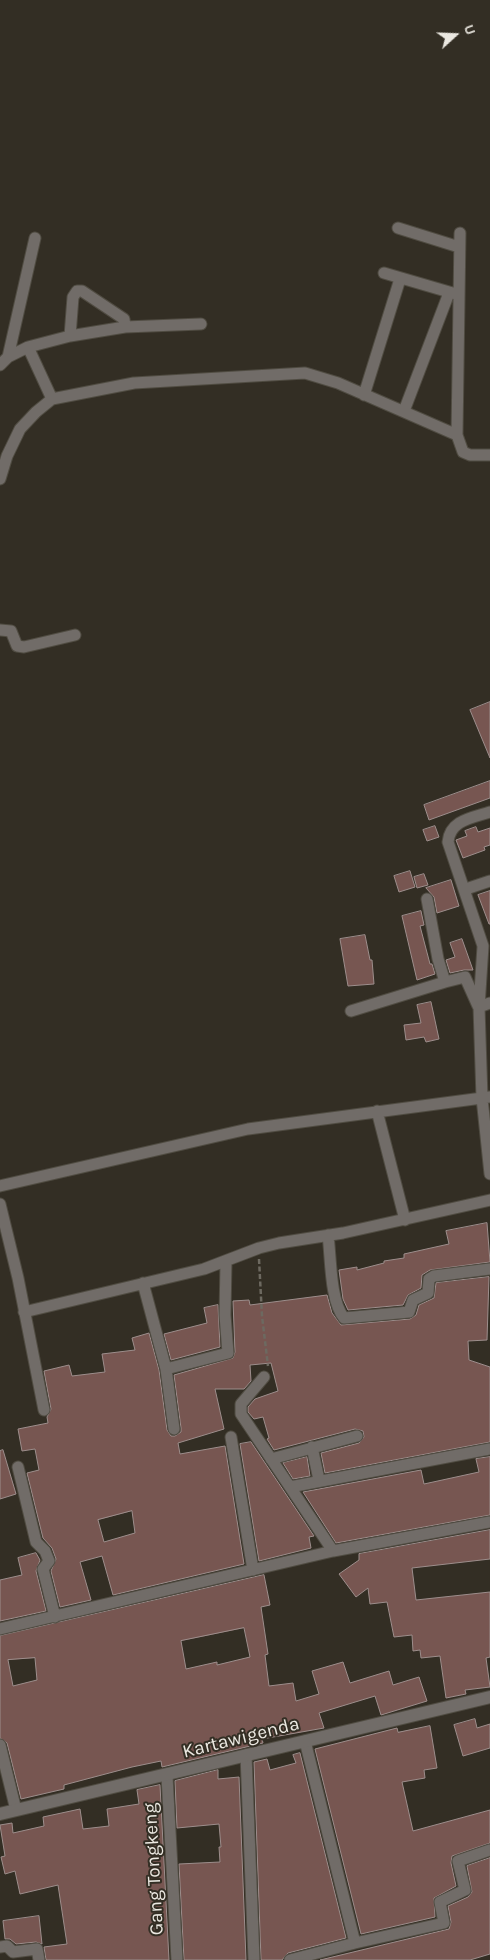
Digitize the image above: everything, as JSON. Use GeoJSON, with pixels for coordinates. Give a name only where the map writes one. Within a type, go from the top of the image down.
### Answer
{"type":"FeatureCollection","features":[{"type":"Feature","properties":{"kind":"street"},"geometry":{"type":"LineString","coordinates":[[398,228],[460,247]]}},
{"type":"Feature","properties":{"kind":"street"},"geometry":{"type":"LineString","coordinates":[[460,232],[460,247],[453,294],[457,436],[463,452],[470,455],[490,455]]}},
{"type":"Feature","properties":{"kind":"street"},"geometry":{"type":"LineString","coordinates":[[4,361],[35,238]]}},
{"type":"Feature","properties":{"kind":"street"},"geometry":{"type":"LineString","coordinates":[[384,273],[453,294]]}},
{"type":"Feature","properties":{"kind":"street"},"geometry":{"type":"LineString","coordinates":[[364,395],[400,279]]}},
{"type":"Feature","properties":{"kind":"street"},"geometry":{"type":"LineString","coordinates":[[70,336],[73,297],[77,291],[82,291],[116,312],[124,319],[126,328]]}},
{"type":"Feature","properties":{"kind":"street"},"geometry":{"type":"LineString","coordinates":[[404,411],[453,294]]}},
{"type":"Feature","properties":{"kind":"street"},"geometry":{"type":"LineString","coordinates":[[4,361],[28,347],[70,336],[126,328],[201,324]]}},
{"type":"Feature","properties":{"kind":"street"},"geometry":{"type":"LineString","coordinates":[[28,347],[52,399]]}},
{"type":"Feature","properties":{"kind":"street"},"geometry":{"type":"LineString","coordinates":[[0,478],[7,456],[20,429],[52,399],[134,383],[305,373],[338,383],[457,436]]}},
{"type":"Feature","properties":{"kind":"street"},"geometry":{"type":"LineString","coordinates":[[0,630],[11,631],[17,646],[24,647],[75,635]]}},
{"type":"Feature","properties":{"kind":"street"},"geometry":{"type":"LineString","coordinates":[[490,812],[454,825],[449,834],[448,842],[487,945],[479,1007],[490,1174]]}},
{"type":"Feature","properties":{"kind":"street"},"geometry":{"type":"LineString","coordinates":[[466,889],[490,881]]}},
{"type":"Feature","properties":{"kind":"street"},"geometry":{"type":"LineString","coordinates":[[427,899],[438,959],[445,982]]}},
{"type":"Feature","properties":{"kind":"street"},"geometry":{"type":"LineString","coordinates":[[351,1011],[465,977],[479,1007]]}},
{"type":"Feature","properties":{"kind":"street"},"geometry":{"type":"LineString","coordinates":[[479,1007],[490,1003]]}},
{"type":"Feature","properties":{"kind":"street"},"geometry":{"type":"LineString","coordinates":[[0,1186],[248,1130],[377,1111],[486,1098]]}},
{"type":"Feature","properties":{"kind":"street"},"geometry":{"type":"LineString","coordinates":[[377,1111],[405,1220]]}},
{"type":"Feature","properties":{"kind":"street"},"geometry":{"type":"LineString","coordinates":[[24,1312],[204,1269],[259,1248],[405,1220],[490,1200]]}},
{"type":"Feature","properties":{"kind":"street"},"geometry":{"type":"LineString","coordinates":[[0,1204],[44,1410]]}},
{"type":"Feature","properties":{"kind":"street"},"geometry":{"type":"LineString","coordinates":[[328,1235],[335,1297],[338,1311],[344,1318],[409,1312],[413,1300],[428,1293],[429,1279],[434,1276],[490,1269]]}},
{"type":"Feature","properties":{"kind":"street"},"geometry":{"type":"LineString","coordinates":[[166,1369],[228,1353],[225,1314],[226,1262]]}},
{"type":"Feature","properties":{"kind":"street"},"geometry":{"type":"LineString","coordinates":[[143,1283],[166,1369],[174,1429]]}},
{"type":"Feature","properties":{"kind":"street"},"geometry":{"type":"LineString","coordinates":[[264,1377],[241,1404],[240,1409],[244,1420],[333,1551]]}},
{"type":"Feature","properties":{"kind":"street"},"geometry":{"type":"LineString","coordinates":[[270,1459],[357,1436]]}},
{"type":"Feature","properties":{"kind":"street"},"geometry":{"type":"LineString","coordinates":[[231,1437],[253,1570]]}},
{"type":"Feature","properties":{"kind":"street"},"geometry":{"type":"LineString","coordinates":[[312,1447],[319,1480]]}},
{"type":"Feature","properties":{"kind":"street"},"geometry":{"type":"LineString","coordinates":[[290,1487],[490,1448]]}},
{"type":"Feature","properties":{"kind":"street"},"geometry":{"type":"LineString","coordinates":[[18,1467],[36,1542],[45,1551],[49,1561],[43,1569],[55,1616]]}},
{"type":"Feature","properties":{"kind":"street"},"geometry":{"type":"LineString","coordinates":[[0,1628],[333,1551],[490,1522]]}},
{"type":"Feature","properties":{"kind":"street","name":"Kartawigenda"},"geometry":{"type":"LineString","coordinates":[[0,1814],[167,1776],[246,1755],[490,1697]]}},
{"type":"Feature","properties":{"kind":"street"},"geometry":{"type":"LineString","coordinates":[[305,1741],[355,1943]]}},
{"type":"Feature","properties":{"kind":"street"},"geometry":{"type":"LineString","coordinates":[[0,1745],[16,1810]]}},
{"type":"Feature","properties":{"kind":"street"},"geometry":{"type":"LineString","coordinates":[[246,1755],[254,1960]]}},
{"type":"Feature","properties":{"kind":"street","name":"Gang Tongkeng"},"geometry":{"type":"LineString","coordinates":[[167,1776],[177,1960]]}},
{"type":"Feature","properties":{"kind":"street"},"geometry":{"type":"LineString","coordinates":[[290,1960],[355,1943],[444,1924],[440,1902],[465,1890],[458,1861],[490,1850]]}},
{"type":"Feature","properties":{"kind":"street"},"geometry":{"type":"LineString","coordinates":[[0,1947],[7,1946],[13,1952],[37,1948],[39,1960]]}},
{"type":"Feature","properties":{"kind":"path"},"geometry":{"type":"LineString","coordinates":[[259,1248],[262,1316],[268,1360],[264,1377]]}},
{"type":"Feature","properties":{"kind":"building"},"geometry":{"type":"Polygon","coordinates":[[[490,702],[490,758],[470,710],[490,702]]]}},
{"type":"Feature","properties":{"kind":"building"},"geometry":{"type":"Polygon","coordinates":[[[490,781],[490,798],[429,820],[424,805],[490,781]]]}},
{"type":"Feature","properties":{"kind":"building"},"geometry":{"type":"Polygon","coordinates":[[[435,826],[439,837],[427,841],[423,830],[435,826]]]}},
{"type":"Feature","properties":{"kind":"building"},"geometry":{"type":"Polygon","coordinates":[[[476,827],[478,832],[490,828],[490,845],[484,847],[485,850],[463,858],[456,840],[467,836],[465,831],[476,827]]]}},
{"type":"Feature","properties":{"kind":"building"},"geometry":{"type":"Polygon","coordinates":[[[410,871],[415,887],[399,892],[394,876],[410,871]]]}},
{"type":"Feature","properties":{"kind":"building"},"geometry":{"type":"Polygon","coordinates":[[[424,874],[428,885],[417,888],[414,877],[424,874]]]}},
{"type":"Feature","properties":{"kind":"building"},"geometry":{"type":"Polygon","coordinates":[[[451,880],[459,906],[437,913],[434,897],[426,888],[451,880]]]}},
{"type":"Feature","properties":{"kind":"building"},"geometry":{"type":"Polygon","coordinates":[[[490,891],[490,924],[489,924],[478,895],[490,891]]]}},
{"type":"Feature","properties":{"kind":"building"},"geometry":{"type":"Polygon","coordinates":[[[421,911],[424,925],[420,926],[430,964],[432,964],[435,974],[417,980],[402,916],[421,911]]]}},
{"type":"Feature","properties":{"kind":"building"},"geometry":{"type":"Polygon","coordinates":[[[365,935],[370,960],[372,960],[374,984],[348,986],[340,939],[365,935]]]}},
{"type":"Feature","properties":{"kind":"building"},"geometry":{"type":"Polygon","coordinates":[[[462,939],[473,970],[450,973],[446,960],[455,957],[450,943],[462,939]]]}},
{"type":"Feature","properties":{"kind":"building"},"geometry":{"type":"Polygon","coordinates":[[[431,1002],[439,1039],[426,1042],[424,1037],[406,1040],[404,1025],[421,1023],[417,1005],[431,1002]]]}},
{"type":"Feature","properties":{"kind":"building"},"geometry":{"type":"Polygon","coordinates":[[[487,1223],[490,1262],[430,1270],[422,1275],[421,1288],[408,1295],[403,1305],[348,1310],[343,1299],[339,1270],[357,1267],[357,1270],[384,1263],[384,1261],[404,1258],[404,1254],[449,1244],[446,1231],[487,1223]]]}},
{"type":"Feature","properties":{"kind":"building"},"geometry":{"type":"Polygon","coordinates":[[[489,1277],[487,1340],[468,1341],[469,1360],[490,1367],[490,1442],[325,1473],[321,1453],[359,1443],[364,1437],[363,1431],[355,1429],[274,1450],[267,1439],[269,1438],[263,1417],[254,1419],[248,1412],[248,1407],[255,1399],[278,1391],[271,1363],[250,1365],[251,1381],[244,1389],[215,1389],[224,1429],[178,1443],[180,1454],[225,1446],[244,1564],[113,1595],[102,1556],[80,1562],[91,1600],[60,1607],[51,1571],[56,1559],[52,1548],[43,1538],[27,1473],[39,1470],[35,1449],[22,1451],[18,1429],[48,1423],[47,1417],[51,1409],[44,1371],[69,1365],[72,1376],[105,1372],[102,1354],[135,1350],[132,1338],[149,1333],[159,1370],[167,1430],[171,1436],[175,1436],[181,1432],[181,1428],[174,1375],[233,1358],[235,1352],[233,1301],[249,1300],[250,1305],[327,1295],[332,1313],[341,1325],[410,1319],[416,1315],[419,1305],[434,1298],[436,1283],[489,1277]],[[132,1511],[98,1520],[104,1542],[135,1533],[132,1511]]]}},
{"type":"Feature","properties":{"kind":"building"},"geometry":{"type":"Polygon","coordinates":[[[218,1305],[220,1347],[171,1360],[164,1334],[207,1323],[204,1308],[218,1305]]]}},
{"type":"Feature","properties":{"kind":"building"},"geometry":{"type":"Polygon","coordinates":[[[251,1442],[314,1536],[309,1537],[311,1548],[259,1561],[240,1444],[251,1442]]]}},
{"type":"Feature","properties":{"kind":"building"},"geometry":{"type":"Polygon","coordinates":[[[3,1450],[16,1494],[0,1499],[0,1451],[3,1450]]]}},
{"type":"Feature","properties":{"kind":"building"},"geometry":{"type":"Polygon","coordinates":[[[307,1457],[310,1476],[293,1479],[283,1463],[307,1457]]]}},
{"type":"Feature","properties":{"kind":"building"},"geometry":{"type":"Polygon","coordinates":[[[490,1457],[490,1515],[336,1543],[303,1492],[421,1470],[424,1484],[479,1472],[476,1459],[490,1457]]]}},
{"type":"Feature","properties":{"kind":"building"},"geometry":{"type":"Polygon","coordinates":[[[490,1530],[490,1559],[412,1568],[416,1600],[490,1592],[490,1657],[486,1658],[490,1687],[465,1690],[466,1694],[446,1698],[440,1656],[421,1658],[420,1650],[413,1651],[412,1635],[394,1637],[387,1602],[370,1604],[368,1588],[356,1597],[339,1574],[359,1560],[359,1554],[490,1530]]]}},
{"type":"Feature","properties":{"kind":"building"},"geometry":{"type":"Polygon","coordinates":[[[36,1553],[40,1560],[36,1571],[46,1611],[0,1621],[0,1580],[22,1575],[18,1558],[36,1553]]]}},
{"type":"Feature","properties":{"kind":"building"},"geometry":{"type":"Polygon","coordinates":[[[264,1575],[270,1605],[261,1607],[268,1654],[265,1655],[269,1686],[293,1683],[296,1701],[319,1694],[312,1671],[343,1662],[350,1683],[389,1671],[393,1685],[419,1677],[427,1701],[381,1715],[375,1696],[319,1713],[324,1728],[262,1739],[263,1743],[162,1767],[161,1761],[132,1767],[64,1785],[64,1789],[21,1799],[7,1743],[0,1738],[0,1636],[264,1575]],[[244,1628],[181,1641],[186,1669],[217,1662],[217,1665],[250,1657],[244,1628]],[[35,1658],[8,1660],[13,1686],[37,1680],[35,1658]]]}},
{"type":"Feature","properties":{"kind":"building"},"geometry":{"type":"Polygon","coordinates":[[[475,1719],[477,1728],[490,1724],[490,1748],[463,1756],[454,1725],[475,1719]]]}},
{"type":"Feature","properties":{"kind":"building"},"geometry":{"type":"Polygon","coordinates":[[[430,1726],[437,1768],[424,1770],[425,1778],[402,1782],[413,1831],[490,1810],[490,1843],[452,1856],[451,1863],[456,1886],[434,1898],[435,1917],[361,1934],[315,1749],[397,1728],[398,1732],[430,1726]]]}},
{"type":"Feature","properties":{"kind":"building"},"geometry":{"type":"Polygon","coordinates":[[[300,1753],[346,1938],[288,1953],[282,1960],[261,1960],[254,1762],[267,1759],[270,1770],[296,1763],[293,1755],[300,1753]]]}},
{"type":"Feature","properties":{"kind":"building"},"geometry":{"type":"Polygon","coordinates":[[[218,1770],[218,1779],[239,1777],[246,1960],[184,1960],[179,1864],[220,1862],[219,1847],[221,1847],[219,1824],[177,1828],[175,1781],[218,1770]]]}},
{"type":"Feature","properties":{"kind":"building"},"geometry":{"type":"Polygon","coordinates":[[[160,1785],[169,1960],[46,1960],[44,1947],[67,1944],[58,1885],[20,1894],[15,1871],[5,1874],[1,1857],[5,1856],[0,1825],[12,1823],[13,1833],[44,1826],[43,1817],[80,1809],[83,1829],[109,1826],[107,1809],[139,1804],[137,1790],[160,1785]]]}},
{"type":"Feature","properties":{"kind":"building"},"geometry":{"type":"Polygon","coordinates":[[[490,1858],[490,1954],[470,1960],[320,1960],[449,1929],[451,1922],[448,1906],[468,1897],[472,1892],[467,1866],[490,1858]]]}},
{"type":"Feature","properties":{"kind":"building"},"geometry":{"type":"Polygon","coordinates":[[[39,1916],[42,1944],[36,1942],[16,1944],[10,1939],[5,1939],[3,1921],[39,1916]]]}}]}
